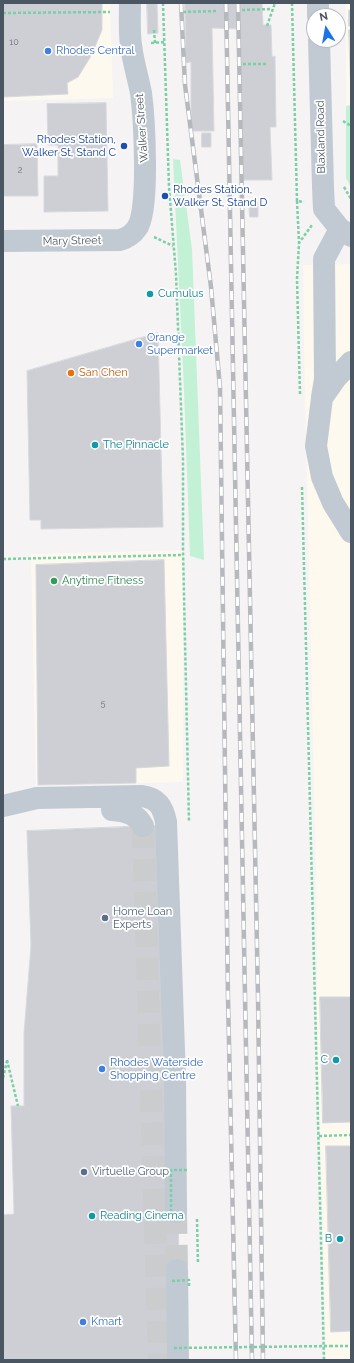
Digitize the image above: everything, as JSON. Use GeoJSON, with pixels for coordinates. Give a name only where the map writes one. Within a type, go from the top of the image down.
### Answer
{"type":"FeatureCollection","features":[{"type":"Feature","properties":{"kind":"street","name":"Walker Street"},"geometry":{"type":"LineString","coordinates":[[123,8],[141,93],[143,119],[144,197],[142,214],[137,228]]}},
{"type":"Feature","properties":{"kind":"street","name":"Blaxland Road"},"geometry":{"type":"LineString","coordinates":[[319,48],[324,209]]}},
{"type":"Feature","properties":{"kind":"street"},"geometry":{"type":"LineString","coordinates":[[324,209],[345,232],[324,258],[325,379],[316,446],[322,476],[334,503],[351,532]]}},
{"type":"Feature","properties":{"kind":"street","name":"Mary Street"},"geometry":{"type":"LineString","coordinates":[[3,241],[120,240],[130,236],[137,228]]}},
{"type":"Feature","properties":{"kind":"street"},"geometry":{"type":"LineString","coordinates":[[322,398],[336,378],[351,362]]}},
{"type":"Feature","properties":{"kind":"street"},"geometry":{"type":"LineString","coordinates":[[3,806],[37,798],[141,796],[148,797],[159,804],[163,809],[166,822],[181,1213]]}},
{"type":"Feature","properties":{"kind":"street"},"geometry":{"type":"LineString","coordinates":[[3,806],[35,812],[142,808],[152,809],[159,813],[166,822]]}},
{"type":"Feature","properties":{"kind":"street"},"geometry":{"type":"LineString","coordinates":[[112,810],[125,811],[133,815],[144,826]]}},
{"type":"Feature","properties":{"kind":"street"},"geometry":{"type":"LineString","coordinates":[[176,1354],[182,1274]]}},
{"type":"Feature","properties":{"kind":"path"},"geometry":{"type":"LineString","coordinates":[[163,3],[169,187],[176,274],[183,460],[183,555],[189,823]]}},
{"type":"Feature","properties":{"kind":"path"},"geometry":{"type":"LineString","coordinates":[[267,26],[275,3]]}},
{"type":"Feature","properties":{"kind":"path"},"geometry":{"type":"LineString","coordinates":[[292,3],[299,243],[297,279],[300,398]]}},
{"type":"Feature","properties":{"kind":"path"},"geometry":{"type":"LineString","coordinates":[[3,13],[123,8]]}},
{"type":"Feature","properties":{"kind":"path"},"geometry":{"type":"LineString","coordinates":[[242,10],[272,9]]}},
{"type":"Feature","properties":{"kind":"path"},"geometry":{"type":"LineString","coordinates":[[183,12],[216,11]]}},
{"type":"Feature","properties":{"kind":"path"},"geometry":{"type":"LineString","coordinates":[[154,30],[155,43],[164,42]]}},
{"type":"Feature","properties":{"kind":"path"},"geometry":{"type":"LineString","coordinates":[[243,64],[268,64]]}},
{"type":"Feature","properties":{"kind":"path"},"geometry":{"type":"LineString","coordinates":[[297,201],[312,202],[324,209],[299,243]]}},
{"type":"Feature","properties":{"kind":"path"},"geometry":{"type":"LineString","coordinates":[[302,485],[324,1360]]}},
{"type":"Feature","properties":{"kind":"path"},"geometry":{"type":"LineString","coordinates":[[3,559],[183,555]]}},
{"type":"Feature","properties":{"kind":"path"},"geometry":{"type":"LineString","coordinates":[[3,1078],[8,1060],[18,1106]]}},
{"type":"Feature","properties":{"kind":"path"},"geometry":{"type":"LineString","coordinates":[[318,1136],[351,1136]]}},
{"type":"Feature","properties":{"kind":"path"},"geometry":{"type":"LineString","coordinates":[[187,1170],[171,1170],[181,1213],[182,1274],[189,1280],[190,1288]]}},
{"type":"Feature","properties":{"kind":"path"},"geometry":{"type":"LineString","coordinates":[[200,1346],[200,1353]]}},
{"type":"Feature","properties":{"kind":"path"},"geometry":{"type":"LineString","coordinates":[[176,1354],[351,1346]]}},
{"type":"Feature","properties":{"kind":"shaded area","name":"Rhodes Central"},"geometry":{"type":"Polygon","coordinates":[[[3,3],[110,3],[113,98],[3,101],[3,3]]]}},
{"type":"Feature","properties":{"kind":"shaded area"},"geometry":{"type":"Polygon","coordinates":[[[346,3],[351,3],[351,105],[346,106],[346,48],[346,3]]]}},
{"type":"Feature","properties":{"kind":"shaded area"},"geometry":{"type":"Polygon","coordinates":[[[351,264],[351,1360],[326,1360],[317,1017],[317,918],[303,265],[351,264]]]}},
{"type":"Feature","properties":{"kind":"shaded area"},"geometry":{"type":"Polygon","coordinates":[[[183,550],[183,782],[36,786],[31,554],[183,550]]]}},
{"type":"Feature","properties":{"kind":"green space"},"geometry":{"type":"Polygon","coordinates":[[[351,105],[351,187],[346,178],[346,106],[351,105]]]}},
{"type":"Feature","properties":{"kind":"green space"},"geometry":{"type":"Polygon","coordinates":[[[173,159],[180,160],[192,249],[204,560],[190,556],[173,159]]]}},
{"type":"Feature","properties":{"kind":"building","name":"Rhodes Central"},"geometry":{"type":"Polygon","coordinates":[[[3,3],[102,3],[102,30],[91,56],[78,77],[67,83],[68,94],[3,97],[3,3]]]}},
{"type":"Feature","properties":{"kind":"building"},"geometry":{"type":"Polygon","coordinates":[[[147,3],[157,3],[158,33],[148,34],[147,3]]]}},
{"type":"Feature","properties":{"kind":"building"},"geometry":{"type":"Polygon","coordinates":[[[185,3],[262,3],[263,25],[271,25],[272,57],[275,56],[276,127],[270,127],[272,180],[243,180],[240,29],[212,28],[214,131],[191,131],[191,62],[186,63],[185,3]]]}},
{"type":"Feature","properties":{"kind":"building"},"geometry":{"type":"Polygon","coordinates":[[[349,10],[351,10],[351,26],[349,26],[349,10]]]}},
{"type":"Feature","properties":{"kind":"building"},"geometry":{"type":"Polygon","coordinates":[[[349,30],[351,30],[351,95],[349,30]]]}},
{"type":"Feature","properties":{"kind":"building"},"geometry":{"type":"Polygon","coordinates":[[[106,103],[108,211],[44,212],[44,176],[58,176],[58,145],[48,145],[47,104],[106,103]]]}},
{"type":"Feature","properties":{"kind":"building"},"geometry":{"type":"Polygon","coordinates":[[[202,133],[211,133],[211,147],[202,147],[202,133]]]}},
{"type":"Feature","properties":{"kind":"building"},"geometry":{"type":"Polygon","coordinates":[[[37,144],[38,196],[3,196],[3,145],[37,144]]]}},
{"type":"Feature","properties":{"kind":"building"},"geometry":{"type":"Polygon","coordinates":[[[249,202],[258,202],[258,217],[250,217],[249,202]]]}},
{"type":"Feature","properties":{"kind":"building","name":"The Pinnacle"},"geometry":{"type":"Polygon","coordinates":[[[158,333],[163,527],[41,529],[41,520],[30,520],[27,371],[158,333]]]}},
{"type":"Feature","properties":{"kind":"building"},"geometry":{"type":"Polygon","coordinates":[[[164,560],[169,766],[136,768],[136,783],[38,785],[36,565],[164,560]]]}},
{"type":"Feature","properties":{"kind":"building","name":"Rhodes Waterside Shopping Centre"},"geometry":{"type":"Polygon","coordinates":[[[172,825],[179,1270],[174,1360],[3,1360],[3,1215],[14,1214],[11,1106],[24,1106],[24,1033],[31,946],[27,831],[172,825]]]}},
{"type":"Feature","properties":{"kind":"building","name":"C"},"geometry":{"type":"Polygon","coordinates":[[[320,997],[351,997],[351,1122],[323,1123],[320,997]]]}},
{"type":"Feature","properties":{"kind":"building","name":"B"},"geometry":{"type":"Polygon","coordinates":[[[326,1146],[351,1146],[351,1331],[331,1332],[326,1146]]]}},
{"type":"Feature","properties":{"kind":"tunnel"},"geometry":{"type":"LineString","coordinates":[[143,826],[159,1360]]}},
{"type":"Feature","properties":{"kind":"tunnel"},"geometry":{"type":"LineString","coordinates":[[176,1212],[177,1270]]}},
{"type":"Feature","properties":{"kind":"railway"},"geometry":{"type":"LineString","coordinates":[[181,3],[185,85],[211,287],[220,388],[228,998],[236,1360]]}},
{"type":"Feature","properties":{"kind":"railway"},"geometry":{"type":"LineString","coordinates":[[226,3],[252,1360]]}},
{"type":"Feature","properties":{"kind":"railway"},"geometry":{"type":"LineString","coordinates":[[238,3],[258,996],[263,1360]]}},
{"type":"Feature","properties":{"kind":"place","name":"Rhodes Central"},"geometry":{"type":"Point","coordinates":[48,51]}},
{"type":"Feature","properties":{"kind":"place","name":"Rhodes Station, Walker St, Stand C"},"geometry":{"type":"Point","coordinates":[124,146]}},
{"type":"Feature","properties":{"kind":"place","name":"Rhodes Station, Walker St, Stand D"},"geometry":{"type":"Point","coordinates":[165,196]}},
{"type":"Feature","properties":{"kind":"place","name":"Cumulus"},"geometry":{"type":"Point","coordinates":[150,294]}},
{"type":"Feature","properties":{"kind":"place","name":"Orange Supermarket"},"geometry":{"type":"Point","coordinates":[139,344]}},
{"type":"Feature","properties":{"kind":"place","name":"San Chen"},"geometry":{"type":"Point","coordinates":[71,373]}},
{"type":"Feature","properties":{"kind":"place","name":"The Pinnacle"},"geometry":{"type":"Point","coordinates":[95,445]}},
{"type":"Feature","properties":{"kind":"place","name":"Anytime Fitness"},"geometry":{"type":"Point","coordinates":[54,581]}},
{"type":"Feature","properties":{"kind":"place","name":"Home Loan Experts"},"geometry":{"type":"Point","coordinates":[105,918]}},
{"type":"Feature","properties":{"kind":"place","name":"C"},"geometry":{"type":"Point","coordinates":[336,1060]}},
{"type":"Feature","properties":{"kind":"place","name":"Rhodes Waterside Shopping Centre"},"geometry":{"type":"Point","coordinates":[102,1069]}},
{"type":"Feature","properties":{"kind":"place","name":"Virtuelle Group"},"geometry":{"type":"Point","coordinates":[84,1172]}},
{"type":"Feature","properties":{"kind":"place","name":"Reading Cinema"},"geometry":{"type":"Point","coordinates":[92,1216]}},
{"type":"Feature","properties":{"kind":"place","name":"B"},"geometry":{"type":"Point","coordinates":[340,1239]}},
{"type":"Feature","properties":{"kind":"place","name":"Kmart"},"geometry":{"type":"Point","coordinates":[83,1322]}}]}
